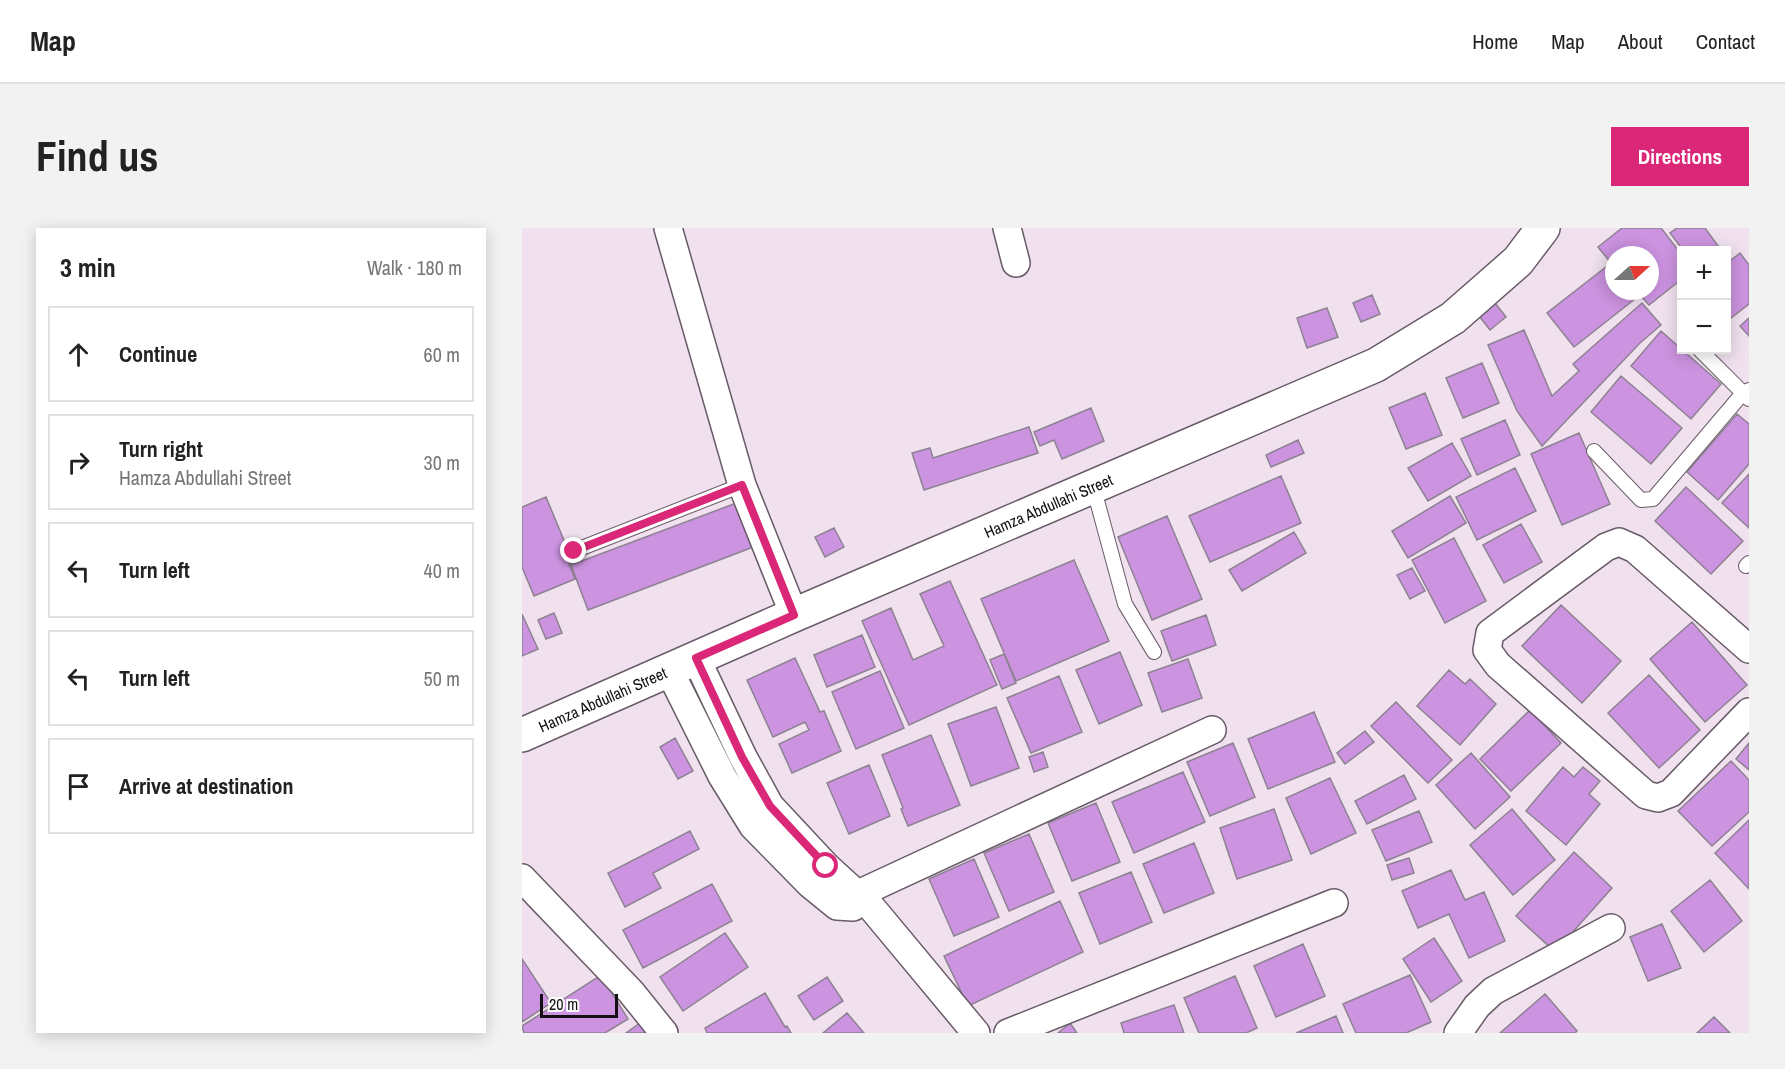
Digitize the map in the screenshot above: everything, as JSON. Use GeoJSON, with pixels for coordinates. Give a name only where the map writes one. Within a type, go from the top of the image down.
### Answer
{"type":"FeatureCollection","features":[{"type":"Feature","properties":{"kind":"street"},"geometry":{"type":"LineString","coordinates":[[668,228],[742,485],[794,615]]}},
{"type":"Feature","properties":{"kind":"street"},"geometry":{"type":"LineString","coordinates":[[1007,228],[1016,263]]}},
{"type":"Feature","properties":{"kind":"street","name":"Hamza Abdullahi Street"},"geometry":{"type":"LineString","coordinates":[[522,735],[794,615],[1376,365],[1452,318],[1518,261],[1543,228]]}},
{"type":"Feature","properties":{"kind":"street"},"geometry":{"type":"LineString","coordinates":[[1749,650],[1635,549],[1619,542],[1605,547],[1490,633],[1487,650],[1498,665],[1646,795],[1658,798],[1671,793],[1749,712]]}},
{"type":"Feature","properties":{"kind":"street"},"geometry":{"type":"LineString","coordinates":[[682,664],[742,757],[770,806],[855,903],[976,1033]]}},
{"type":"Feature","properties":{"kind":"street"},"geometry":{"type":"LineString","coordinates":[[855,903],[1212,730]]}},
{"type":"Feature","properties":{"kind":"street"},"geometry":{"type":"LineString","coordinates":[[522,878],[631,992],[664,1033]]}},
{"type":"Feature","properties":{"kind":"street"},"geometry":{"type":"LineString","coordinates":[[1008,1033],[1334,903]]}},
{"type":"Feature","properties":{"kind":"street"},"geometry":{"type":"LineString","coordinates":[[1458,1033],[1477,1006],[1493,991],[1611,928]]}},
{"type":"Feature","properties":{"kind":"lane"},"geometry":{"type":"LineString","coordinates":[[1594,452],[1641,500],[1653,500],[1747,394],[1704,354]]}},
{"type":"Feature","properties":{"kind":"lane"},"geometry":{"type":"LineString","coordinates":[[574,551],[742,485]]}},
{"type":"Feature","properties":{"kind":"lane"},"geometry":{"type":"LineString","coordinates":[[1093,486],[1125,604],[1154,652]]}},
{"type":"Feature","properties":{"kind":"building"},"geometry":{"type":"Polygon","coordinates":[[[1622,228],[1661,228],[1677,249],[1677,283],[1659,297],[1659,246],[1605,246],[1605,256],[1598,247],[1622,228]]]}},
{"type":"Feature","properties":{"kind":"building"},"geometry":{"type":"Polygon","coordinates":[[[1677,228],[1705,228],[1718,246],[1680,246],[1670,233],[1677,228]]]}},
{"type":"Feature","properties":{"kind":"building"},"geometry":{"type":"Polygon","coordinates":[[[1740,253],[1749,265],[1749,304],[1731,318],[1731,300],[1731,260],[1740,253]]]}},
{"type":"Feature","properties":{"kind":"building"},"geometry":{"type":"Polygon","coordinates":[[[1605,268],[1605,300],[1634,300],[1574,347],[1547,313],[1605,268]]]}},
{"type":"Feature","properties":{"kind":"building"},"geometry":{"type":"Polygon","coordinates":[[[1372,295],[1380,314],[1361,322],[1353,303],[1372,295]]]}},
{"type":"Feature","properties":{"kind":"building"},"geometry":{"type":"Polygon","coordinates":[[[1644,300],[1655,300],[1649,305],[1644,300]]]}},
{"type":"Feature","properties":{"kind":"building"},"geometry":{"type":"Polygon","coordinates":[[[1495,303],[1506,317],[1490,330],[1479,316],[1495,303]]]}},
{"type":"Feature","properties":{"kind":"building"},"geometry":{"type":"Polygon","coordinates":[[[1642,303],[1661,325],[1640,343],[1542,446],[1517,411],[1488,345],[1524,330],[1552,396],[1579,371],[1573,364],[1642,303]]]}},
{"type":"Feature","properties":{"kind":"building"},"geometry":{"type":"Polygon","coordinates":[[[1327,308],[1338,337],[1307,348],[1297,318],[1327,308]]]}},
{"type":"Feature","properties":{"kind":"building"},"geometry":{"type":"Polygon","coordinates":[[[1749,318],[1749,336],[1740,326],[1749,318]]]}},
{"type":"Feature","properties":{"kind":"building"},"geometry":{"type":"Polygon","coordinates":[[[1661,331],[1677,345],[1677,354],[1687,354],[1721,384],[1691,419],[1631,366],[1661,331]]]}},
{"type":"Feature","properties":{"kind":"building"},"geometry":{"type":"Polygon","coordinates":[[[1482,363],[1499,403],[1463,418],[1446,378],[1482,363]]]}},
{"type":"Feature","properties":{"kind":"building"},"geometry":{"type":"Polygon","coordinates":[[[1621,376],[1682,428],[1651,464],[1591,412],[1621,376]]]}},
{"type":"Feature","properties":{"kind":"building"},"geometry":{"type":"Polygon","coordinates":[[[1425,393],[1442,435],[1406,449],[1389,408],[1425,393]]]}},
{"type":"Feature","properties":{"kind":"building"},"geometry":{"type":"Polygon","coordinates":[[[1091,408],[1104,441],[1062,459],[1054,440],[1040,446],[1034,432],[1091,408]]]}},
{"type":"Feature","properties":{"kind":"building"},"geometry":{"type":"Polygon","coordinates":[[[1737,414],[1749,424],[1749,464],[1718,500],[1687,472],[1737,414]]]}},
{"type":"Feature","properties":{"kind":"building"},"geometry":{"type":"Polygon","coordinates":[[[1505,420],[1520,455],[1477,475],[1461,439],[1505,420]]]}},
{"type":"Feature","properties":{"kind":"building"},"geometry":{"type":"Polygon","coordinates":[[[1029,427],[1038,453],[924,490],[912,453],[930,448],[933,458],[1029,427]]]}},
{"type":"Feature","properties":{"kind":"building"},"geometry":{"type":"Polygon","coordinates":[[[1579,433],[1610,504],[1562,525],[1531,454],[1579,433]]]}},
{"type":"Feature","properties":{"kind":"building"},"geometry":{"type":"Polygon","coordinates":[[[1298,440],[1304,453],[1271,467],[1266,455],[1298,440]]]}},
{"type":"Feature","properties":{"kind":"building"},"geometry":{"type":"Polygon","coordinates":[[[1452,443],[1471,476],[1428,501],[1408,468],[1452,443]]]}},
{"type":"Feature","properties":{"kind":"building"},"geometry":{"type":"Polygon","coordinates":[[[1515,468],[1536,511],[1477,540],[1456,497],[1515,468]]]}},
{"type":"Feature","properties":{"kind":"building"},"geometry":{"type":"Polygon","coordinates":[[[1749,474],[1749,528],[1722,503],[1749,474]]]}},
{"type":"Feature","properties":{"kind":"building"},"geometry":{"type":"Polygon","coordinates":[[[1281,476],[1301,523],[1210,562],[1189,516],[1281,476]]]}},
{"type":"Feature","properties":{"kind":"building"},"geometry":{"type":"Polygon","coordinates":[[[1686,487],[1743,541],[1711,574],[1655,521],[1686,487]]]}},
{"type":"Feature","properties":{"kind":"building"},"geometry":{"type":"Polygon","coordinates":[[[1450,496],[1466,523],[1408,558],[1392,531],[1450,496]]]}},
{"type":"Feature","properties":{"kind":"building"},"geometry":{"type":"Polygon","coordinates":[[[546,497],[573,562],[569,564],[575,579],[534,596],[522,567],[522,507],[546,497]]]}},
{"type":"Feature","properties":{"kind":"building"},"geometry":{"type":"Polygon","coordinates":[[[739,502],[756,546],[588,610],[571,565],[739,502]]]}},
{"type":"Feature","properties":{"kind":"building"},"geometry":{"type":"Polygon","coordinates":[[[1167,516],[1202,599],[1152,620],[1118,537],[1167,516]]]}},
{"type":"Feature","properties":{"kind":"building"},"geometry":{"type":"Polygon","coordinates":[[[1521,524],[1542,562],[1504,583],[1483,545],[1521,524]]]}},
{"type":"Feature","properties":{"kind":"building"},"geometry":{"type":"Polygon","coordinates":[[[834,528],[844,547],[825,557],[815,537],[834,528]]]}},
{"type":"Feature","properties":{"kind":"building"},"geometry":{"type":"Polygon","coordinates":[[[1294,532],[1306,553],[1242,591],[1229,570],[1294,532]]]}},
{"type":"Feature","properties":{"kind":"building"},"geometry":{"type":"Polygon","coordinates":[[[1454,538],[1486,601],[1445,623],[1412,560],[1454,538]]]}},
{"type":"Feature","properties":{"kind":"building"},"geometry":{"type":"Polygon","coordinates":[[[1074,560],[1109,641],[1016,681],[981,599],[1074,560]]]}},
{"type":"Feature","properties":{"kind":"building"},"geometry":{"type":"Polygon","coordinates":[[[1412,568],[1425,591],[1410,599],[1397,575],[1412,568]]]}},
{"type":"Feature","properties":{"kind":"building"},"geometry":{"type":"Polygon","coordinates":[[[950,581],[997,685],[909,725],[862,621],[891,608],[913,660],[944,646],[920,594],[950,581]]]}},
{"type":"Feature","properties":{"kind":"building"},"geometry":{"type":"Polygon","coordinates":[[[1561,605],[1621,661],[1582,703],[1522,646],[1561,605]]]}},
{"type":"Feature","properties":{"kind":"building"},"geometry":{"type":"Polygon","coordinates":[[[554,613],[562,633],[546,639],[538,620],[554,613]]]}},
{"type":"Feature","properties":{"kind":"building"},"geometry":{"type":"Polygon","coordinates":[[[522,614],[538,649],[522,656],[522,614]]]}},
{"type":"Feature","properties":{"kind":"building"},"geometry":{"type":"Polygon","coordinates":[[[1206,615],[1216,645],[1172,661],[1161,631],[1206,615]]]}},
{"type":"Feature","properties":{"kind":"building"},"geometry":{"type":"Polygon","coordinates":[[[1692,622],[1747,685],[1705,722],[1650,659],[1692,622]]]}},
{"type":"Feature","properties":{"kind":"building"},"geometry":{"type":"Polygon","coordinates":[[[862,635],[875,667],[827,687],[814,655],[862,635]]]}},
{"type":"Feature","properties":{"kind":"building"},"geometry":{"type":"Polygon","coordinates":[[[1120,652],[1142,705],[1099,724],[1076,670],[1120,652]]]}},
{"type":"Feature","properties":{"kind":"building"},"geometry":{"type":"Polygon","coordinates":[[[1004,654],[1016,683],[1002,689],[990,660],[1004,654]]]}},
{"type":"Feature","properties":{"kind":"building"},"geometry":{"type":"Polygon","coordinates":[[[795,658],[820,712],[824,711],[841,751],[792,773],[779,744],[809,730],[805,722],[773,737],[747,680],[795,658]]]}},
{"type":"Feature","properties":{"kind":"building"},"geometry":{"type":"Polygon","coordinates":[[[1188,659],[1202,698],[1162,712],[1148,673],[1188,659]]]}},
{"type":"Feature","properties":{"kind":"building"},"geometry":{"type":"Polygon","coordinates":[[[1449,670],[1465,684],[1470,679],[1496,704],[1460,745],[1417,706],[1449,670]]]}},
{"type":"Feature","properties":{"kind":"building"},"geometry":{"type":"Polygon","coordinates":[[[880,671],[904,728],[856,749],[832,692],[880,671]]]}},
{"type":"Feature","properties":{"kind":"building"},"geometry":{"type":"Polygon","coordinates":[[[1649,675],[1700,730],[1659,768],[1608,713],[1649,675]]]}},
{"type":"Feature","properties":{"kind":"building"},"geometry":{"type":"Polygon","coordinates":[[[1059,676],[1082,732],[1031,753],[1007,698],[1059,676]]]}},
{"type":"Feature","properties":{"kind":"building"},"geometry":{"type":"Polygon","coordinates":[[[1396,702],[1452,760],[1428,783],[1371,726],[1396,702]]]}},
{"type":"Feature","properties":{"kind":"building"},"geometry":{"type":"Polygon","coordinates":[[[996,707],[1019,768],[971,786],[948,724],[996,707]]]}},
{"type":"Feature","properties":{"kind":"building"},"geometry":{"type":"Polygon","coordinates":[[[1530,710],[1561,743],[1511,791],[1480,759],[1530,710]]]}},
{"type":"Feature","properties":{"kind":"building"},"geometry":{"type":"Polygon","coordinates":[[[1314,712],[1335,762],[1268,789],[1248,739],[1314,712]]]}},
{"type":"Feature","properties":{"kind":"building"},"geometry":{"type":"Polygon","coordinates":[[[1365,731],[1374,742],[1345,764],[1337,753],[1365,731]]]}},
{"type":"Feature","properties":{"kind":"building"},"geometry":{"type":"Polygon","coordinates":[[[931,735],[960,805],[908,826],[882,755],[931,735]]]}},
{"type":"Feature","properties":{"kind":"building"},"geometry":{"type":"Polygon","coordinates":[[[675,738],[693,771],[678,779],[660,747],[675,738]]]}},
{"type":"Feature","properties":{"kind":"building"},"geometry":{"type":"Polygon","coordinates":[[[1233,743],[1255,797],[1210,816],[1187,762],[1233,743]]]}},
{"type":"Feature","properties":{"kind":"building"},"geometry":{"type":"Polygon","coordinates":[[[1749,743],[1749,770],[1736,759],[1749,743]]]}},
{"type":"Feature","properties":{"kind":"building"},"geometry":{"type":"Polygon","coordinates":[[[1043,752],[1048,767],[1034,772],[1029,757],[1043,752]]]}},
{"type":"Feature","properties":{"kind":"building"},"geometry":{"type":"Polygon","coordinates":[[[1471,753],[1510,797],[1475,829],[1436,785],[1471,753]]]}},
{"type":"Feature","properties":{"kind":"building"},"geometry":{"type":"Polygon","coordinates":[[[1731,761],[1749,780],[1749,812],[1712,846],[1678,811],[1731,761]]]}},
{"type":"Feature","properties":{"kind":"building"},"geometry":{"type":"Polygon","coordinates":[[[869,765],[890,816],[849,834],[827,783],[869,765]]]}},
{"type":"Feature","properties":{"kind":"building"},"geometry":{"type":"Polygon","coordinates":[[[1563,767],[1574,777],[1583,767],[1600,781],[1589,794],[1600,804],[1566,845],[1526,811],[1563,767]]]}},
{"type":"Feature","properties":{"kind":"building"},"geometry":{"type":"Polygon","coordinates":[[[1183,772],[1205,822],[1134,853],[1112,802],[1183,772]]]}},
{"type":"Feature","properties":{"kind":"building"},"geometry":{"type":"Polygon","coordinates":[[[1404,775],[1416,799],[1367,824],[1355,801],[1404,775]]]}},
{"type":"Feature","properties":{"kind":"building"},"geometry":{"type":"Polygon","coordinates":[[[1330,778],[1356,833],[1311,854],[1286,798],[1330,778]]]}},
{"type":"Feature","properties":{"kind":"building"},"geometry":{"type":"Polygon","coordinates":[[[1096,803],[1120,862],[1072,881],[1048,823],[1096,803]]]}},
{"type":"Feature","properties":{"kind":"building"},"geometry":{"type":"Polygon","coordinates":[[[1274,809],[1292,860],[1237,879],[1220,828],[1274,809]]]}},
{"type":"Feature","properties":{"kind":"building"},"geometry":{"type":"Polygon","coordinates":[[[1512,809],[1555,860],[1513,895],[1470,845],[1512,809]]]}},
{"type":"Feature","properties":{"kind":"building"},"geometry":{"type":"Polygon","coordinates":[[[1419,811],[1432,842],[1386,861],[1372,830],[1419,811]]]}},
{"type":"Feature","properties":{"kind":"building"},"geometry":{"type":"Polygon","coordinates":[[[1749,820],[1749,889],[1715,853],[1749,820]]]}},
{"type":"Feature","properties":{"kind":"building"},"geometry":{"type":"Polygon","coordinates":[[[690,831],[699,849],[653,873],[661,888],[625,907],[608,873],[690,831]]]}},
{"type":"Feature","properties":{"kind":"building"},"geometry":{"type":"Polygon","coordinates":[[[1029,834],[1054,892],[1009,911],[984,853],[1029,834]]]}},
{"type":"Feature","properties":{"kind":"building"},"geometry":{"type":"Polygon","coordinates":[[[1194,843],[1214,893],[1164,913],[1143,864],[1194,843]]]}},
{"type":"Feature","properties":{"kind":"building"},"geometry":{"type":"Polygon","coordinates":[[[1574,852],[1612,888],[1555,952],[1516,916],[1574,852]]]}},
{"type":"Feature","properties":{"kind":"building"},"geometry":{"type":"Polygon","coordinates":[[[1409,858],[1414,873],[1392,880],[1387,865],[1409,858]]]}},
{"type":"Feature","properties":{"kind":"building"},"geometry":{"type":"Polygon","coordinates":[[[974,859],[999,917],[954,936],[929,879],[974,859]]]}},
{"type":"Feature","properties":{"kind":"building"},"geometry":{"type":"Polygon","coordinates":[[[1451,870],[1465,900],[1484,892],[1505,941],[1469,958],[1449,914],[1418,928],[1402,891],[1451,870]]]}},
{"type":"Feature","properties":{"kind":"building"},"geometry":{"type":"Polygon","coordinates":[[[1131,872],[1152,922],[1100,944],[1079,893],[1131,872]]]}},
{"type":"Feature","properties":{"kind":"building"},"geometry":{"type":"Polygon","coordinates":[[[1710,880],[1742,921],[1704,952],[1671,911],[1710,880]]]}},
{"type":"Feature","properties":{"kind":"building"},"geometry":{"type":"Polygon","coordinates":[[[712,884],[732,921],[643,968],[623,930],[712,884]]]}},
{"type":"Feature","properties":{"kind":"building"},"geometry":{"type":"Polygon","coordinates":[[[1060,901],[1083,952],[968,1006],[944,956],[1060,901]]]}},
{"type":"Feature","properties":{"kind":"building"},"geometry":{"type":"Polygon","coordinates":[[[1662,924],[1681,968],[1648,981],[1630,937],[1662,924]]]}},
{"type":"Feature","properties":{"kind":"building"},"geometry":{"type":"Polygon","coordinates":[[[725,933],[748,967],[683,1011],[660,977],[725,933]]]}},
{"type":"Feature","properties":{"kind":"building"},"geometry":{"type":"Polygon","coordinates":[[[1434,938],[1462,981],[1431,1002],[1403,959],[1434,938]]]}},
{"type":"Feature","properties":{"kind":"building"},"geometry":{"type":"Polygon","coordinates":[[[1303,944],[1325,996],[1276,1017],[1254,966],[1303,944]]]}},
{"type":"Feature","properties":{"kind":"building"},"geometry":{"type":"Polygon","coordinates":[[[522,959],[551,1003],[522,1022],[522,959]]]}},
{"type":"Feature","properties":{"kind":"building"},"geometry":{"type":"Polygon","coordinates":[[[601,975],[628,1019],[605,1033],[524,1033],[522,1026],[601,975]]]}},
{"type":"Feature","properties":{"kind":"building"},"geometry":{"type":"Polygon","coordinates":[[[1410,975],[1431,1022],[1406,1033],[1356,1033],[1343,1004],[1410,975]]]}},
{"type":"Feature","properties":{"kind":"building"},"geometry":{"type":"Polygon","coordinates":[[[1235,976],[1257,1028],[1246,1033],[1199,1033],[1184,998],[1235,976]]]}},
{"type":"Feature","properties":{"kind":"building"},"geometry":{"type":"Polygon","coordinates":[[[827,977],[843,1001],[814,1020],[798,996],[827,977]]]}},
{"type":"Feature","properties":{"kind":"building"},"geometry":{"type":"Polygon","coordinates":[[[765,993],[791,1033],[707,1033],[705,1028],[765,993]]]}},
{"type":"Feature","properties":{"kind":"building"},"geometry":{"type":"Polygon","coordinates":[[[1545,994],[1577,1031],[1575,1033],[1500,1033],[1545,994]]]}},
{"type":"Feature","properties":{"kind":"building"},"geometry":{"type":"Polygon","coordinates":[[[1174,1005],[1184,1033],[1124,1033],[1121,1023],[1174,1005]]]}},
{"type":"Feature","properties":{"kind":"building"},"geometry":{"type":"Polygon","coordinates":[[[847,1013],[864,1033],[823,1033],[847,1013]]]}},
{"type":"Feature","properties":{"kind":"building"},"geometry":{"type":"Polygon","coordinates":[[[1336,1016],[1343,1033],[1296,1033],[1336,1016]]]}},
{"type":"Feature","properties":{"kind":"building"},"geometry":{"type":"Polygon","coordinates":[[[1714,1017],[1730,1033],[1697,1033],[1714,1017]]]}},
{"type":"Feature","properties":{"kind":"building"},"geometry":{"type":"Polygon","coordinates":[[[640,1023],[647,1033],[626,1033],[640,1023]]]}},
{"type":"Feature","properties":{"kind":"building"},"geometry":{"type":"Polygon","coordinates":[[[1070,1023],[1077,1033],[1058,1033],[1070,1023]]]}},
{"type":"Feature","properties":{"kind":"route"},"geometry":{"type":"LineString","coordinates":[[574,551],[742,485],[794,615],[696,658],[742,757],[770,806],[826,866]]}}]}
